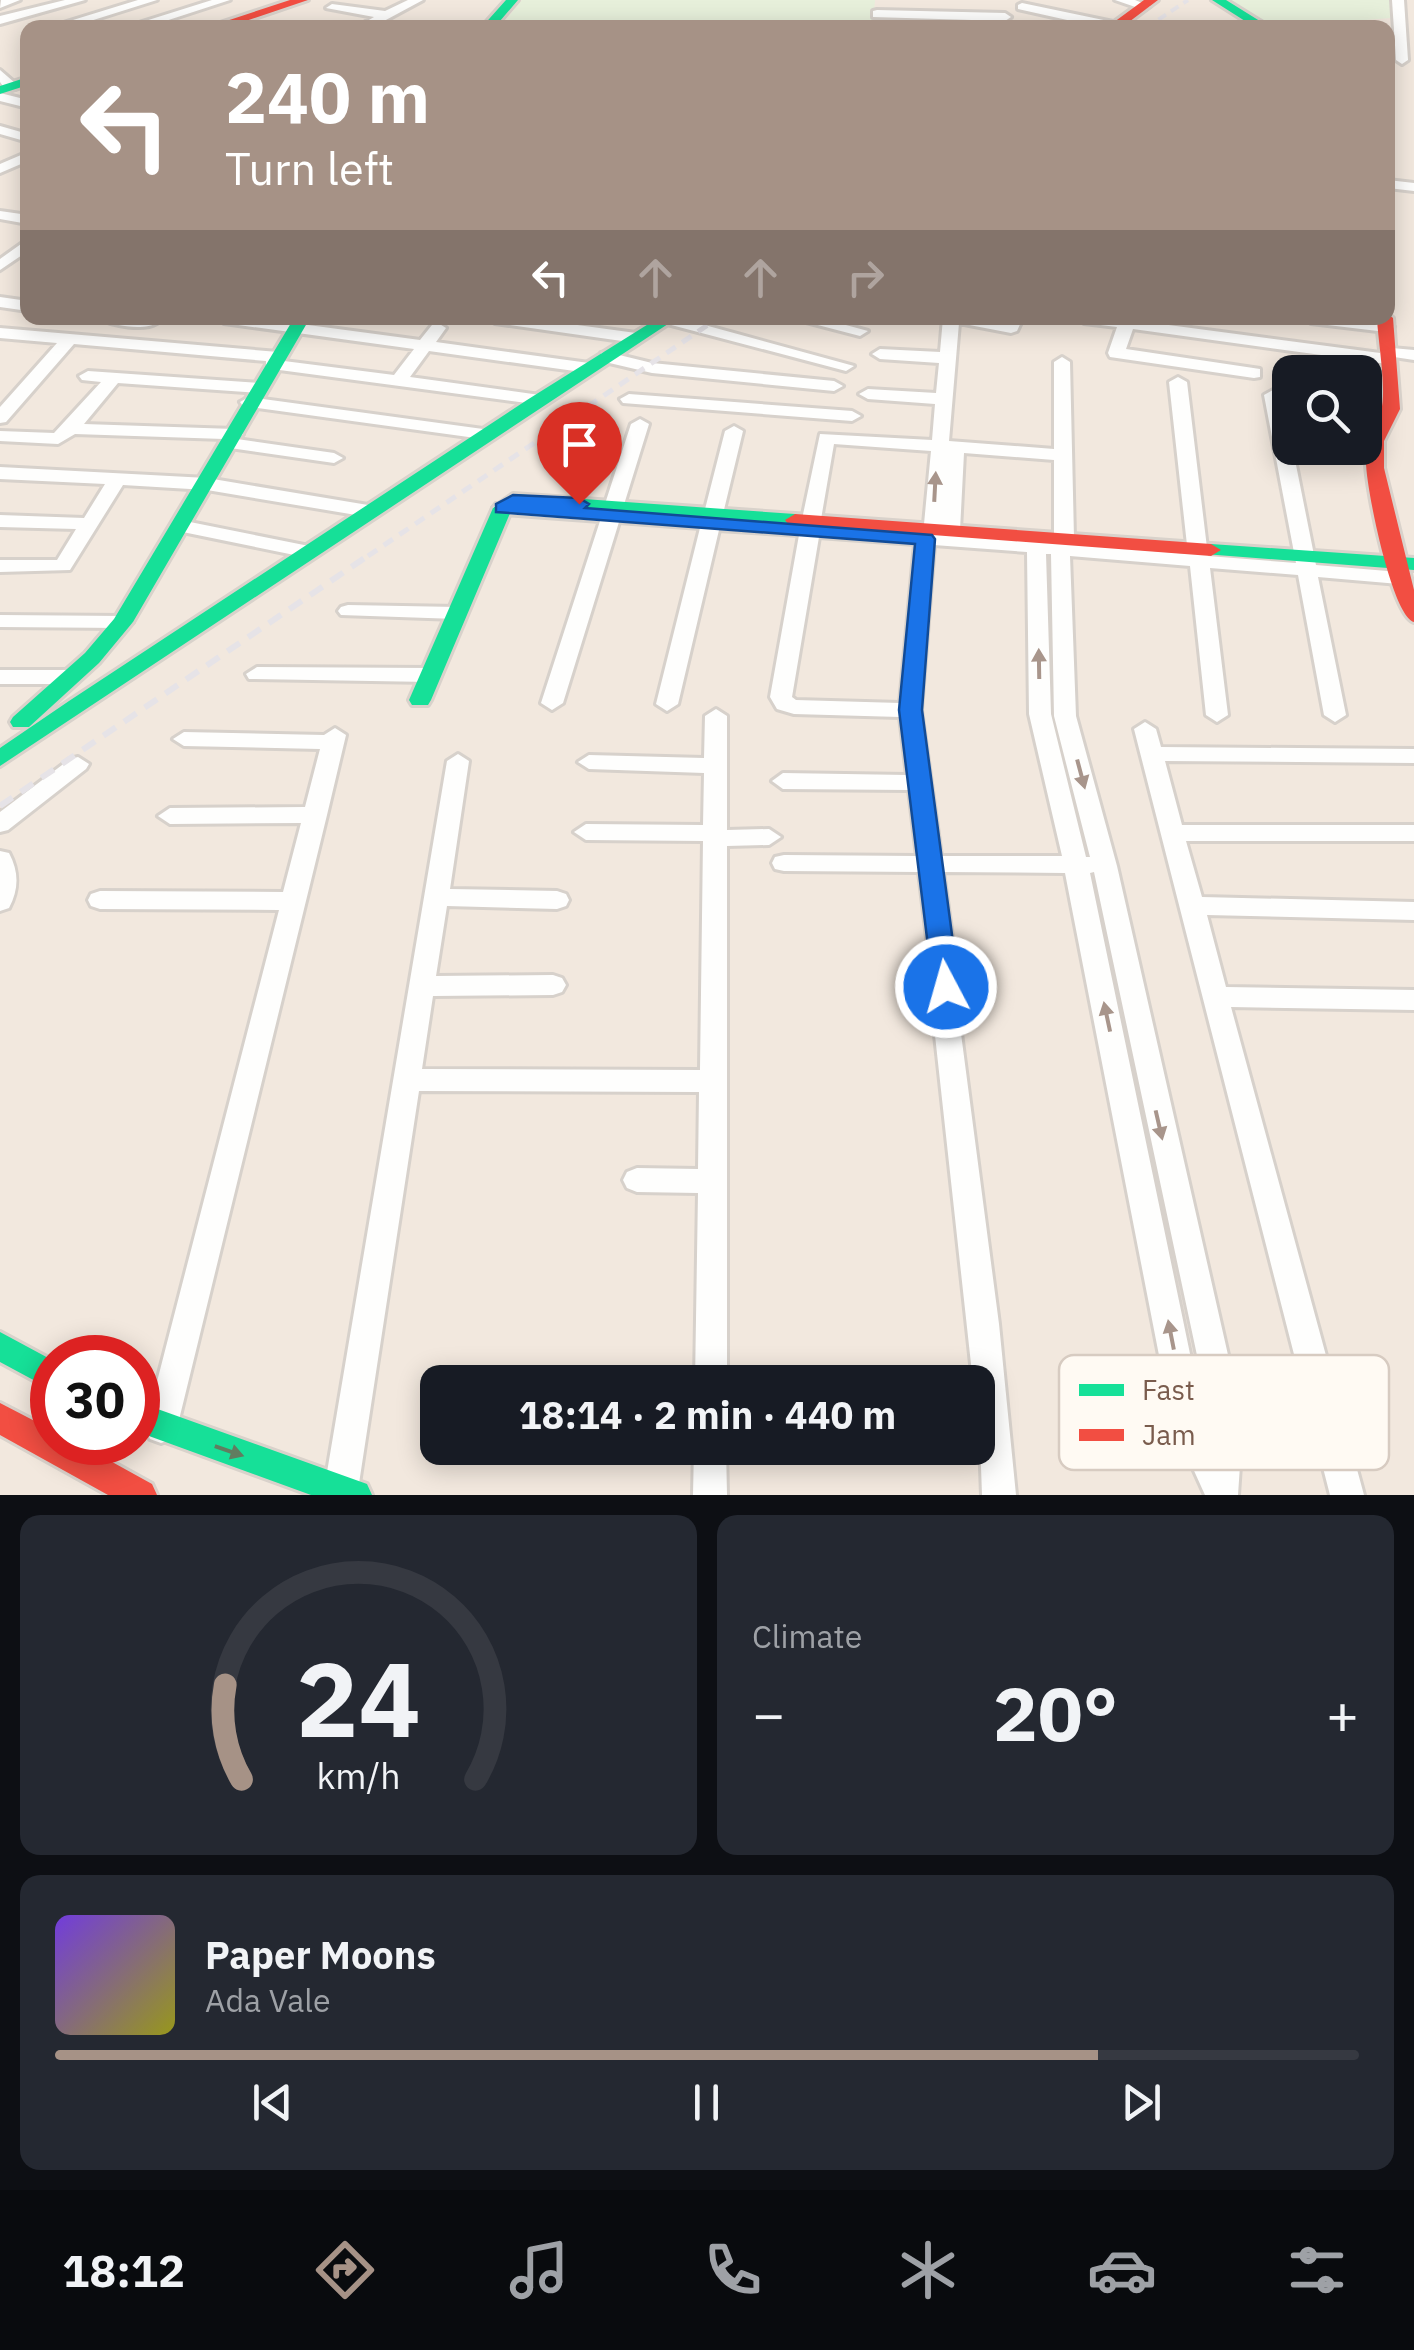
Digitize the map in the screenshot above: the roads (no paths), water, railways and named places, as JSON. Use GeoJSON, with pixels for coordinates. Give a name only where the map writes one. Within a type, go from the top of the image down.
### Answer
{"type":"FeatureCollection","features":[{"type":"Feature","properties":{"kind":"main road"},"geometry":{"type":"LineString","coordinates":[[494,20],[512,0]]}},
{"type":"Feature","properties":{"kind":"main road"},"geometry":{"type":"LineString","coordinates":[[1218,0],[1252,20]]}},
{"type":"Feature","properties":{"kind":"main road"},"geometry":{"type":"LineString","coordinates":[[234,20],[286,2]]}},
{"type":"Feature","properties":{"kind":"main road"},"geometry":{"type":"LineString","coordinates":[[1120,20],[1139,2]]}},
{"type":"Feature","properties":{"kind":"main road"},"geometry":{"type":"LineString","coordinates":[[0,735],[32,715],[122,622],[298,325]]}},
{"type":"Feature","properties":{"kind":"main road"},"geometry":{"type":"LineString","coordinates":[[0,759],[88,695],[309,552],[534,399],[656,325]]}},
{"type":"Feature","properties":{"kind":"main road"},"geometry":{"type":"LineString","coordinates":[[1385,325],[1391,409],[1375,441],[1375,468],[1378,498],[1403,568],[1414,616]]}},
{"type":"Feature","properties":{"kind":"main road"},"geometry":{"type":"LineString","coordinates":[[420,700],[508,504],[1403,568]]}},
{"type":"Feature","properties":{"kind":"main road"},"geometry":{"type":"LineString","coordinates":[[0,1346],[30,1363]]}},
{"type":"Feature","properties":{"kind":"main road"},"geometry":{"type":"LineString","coordinates":[[0,1418],[140,1495]]}},
{"type":"Feature","properties":{"kind":"main road"},"geometry":{"type":"LineString","coordinates":[[160,1426],[348,1492]]}},
{"type":"Feature","properties":{"kind":"street"},"geometry":{"type":"LineString","coordinates":[[19,17],[79,0]]}},
{"type":"Feature","properties":{"kind":"street"},"geometry":{"type":"LineString","coordinates":[[81,20],[150,0]]}},
{"type":"Feature","properties":{"kind":"street"},"geometry":{"type":"LineString","coordinates":[[156,20],[224,0]]}},
{"type":"Feature","properties":{"kind":"street"},"geometry":{"type":"LineString","coordinates":[[366,0],[411,3]]}},
{"type":"Feature","properties":{"kind":"street"},"geometry":{"type":"LineString","coordinates":[[877,14],[960,20],[971,0]]}},
{"type":"Feature","properties":{"kind":"street"},"geometry":{"type":"LineString","coordinates":[[1398,0],[1408,37],[1401,61]]}},
{"type":"Feature","properties":{"kind":"street"},"geometry":{"type":"LineString","coordinates":[[376,20],[411,3]]}},
{"type":"Feature","properties":{"kind":"street"},"geometry":{"type":"LineString","coordinates":[[999,20],[1028,4],[1086,20]]}},
{"type":"Feature","properties":{"kind":"street"},"geometry":{"type":"LineString","coordinates":[[3,7],[22,20]]}},
{"type":"Feature","properties":{"kind":"street"},"geometry":{"type":"LineString","coordinates":[[332,8],[386,15]]}},
{"type":"Feature","properties":{"kind":"street"},"geometry":{"type":"LineString","coordinates":[[131,344],[148,325]]}},
{"type":"Feature","properties":{"kind":"street"},"geometry":{"type":"LineString","coordinates":[[310,325],[424,346],[834,386]]}},
{"type":"Feature","properties":{"kind":"street"},"geometry":{"type":"LineString","coordinates":[[545,325],[636,338]]}},
{"type":"Feature","properties":{"kind":"street"},"geometry":{"type":"LineString","coordinates":[[693,325],[846,366]]}},
{"type":"Feature","properties":{"kind":"street"},"geometry":{"type":"LineString","coordinates":[[829,325],[860,332]]}},
{"type":"Feature","properties":{"kind":"street"},"geometry":{"type":"LineString","coordinates":[[946,987],[910,710],[946,446],[942,399],[950,325]]}},
{"type":"Feature","properties":{"kind":"street"},"geometry":{"type":"LineString","coordinates":[[1254,373],[1116,352],[1126,325],[1387,355],[1414,354]]}},
{"type":"Feature","properties":{"kind":"street"},"geometry":{"type":"LineString","coordinates":[[398,381],[438,328]]}},
{"type":"Feature","properties":{"kind":"street"},"geometry":{"type":"LineString","coordinates":[[1,335],[131,344],[275,361],[534,399]]}},
{"type":"Feature","properties":{"kind":"street"},"geometry":{"type":"LineString","coordinates":[[0,418],[69,340]]}},
{"type":"Feature","properties":{"kind":"street"},"geometry":{"type":"LineString","coordinates":[[880,354],[948,358]]}},
{"type":"Feature","properties":{"kind":"street"},"geometry":{"type":"LineString","coordinates":[[1062,362],[1062,454],[1052,542],[1052,715],[1076,865],[1175,1355]]}},
{"type":"Feature","properties":{"kind":"street"},"geometry":{"type":"LineString","coordinates":[[88,376],[254,395],[483,434]]}},
{"type":"Feature","properties":{"kind":"street"},"geometry":{"type":"LineString","coordinates":[[0,436],[58,439],[113,378]]}},
{"type":"Feature","properties":{"kind":"street"},"geometry":{"type":"LineString","coordinates":[[1178,382],[1217,715]]}},
{"type":"Feature","properties":{"kind":"street"},"geometry":{"type":"LineString","coordinates":[[868,394],[942,399]]}},
{"type":"Feature","properties":{"kind":"street"},"geometry":{"type":"LineString","coordinates":[[628,398],[852,416]]}},
{"type":"Feature","properties":{"kind":"street"},"geometry":{"type":"LineString","coordinates":[[552,703],[640,424]]}},
{"type":"Feature","properties":{"kind":"street"},"geometry":{"type":"LineString","coordinates":[[71,428],[232,439],[334,458]]}},
{"type":"Feature","properties":{"kind":"street"},"geometry":{"type":"LineString","coordinates":[[667,704],[734,431]]}},
{"type":"Feature","properties":{"kind":"street"},"geometry":{"type":"LineString","coordinates":[[910,710],[785,704],[781,697],[826,438],[1062,454]]}},
{"type":"Feature","properties":{"kind":"street"},"geometry":{"type":"LineString","coordinates":[[1285,465],[1335,715]]}},
{"type":"Feature","properties":{"kind":"street"},"geometry":{"type":"LineString","coordinates":[[0,473],[207,484],[368,511]]}},
{"type":"Feature","properties":{"kind":"street"},"geometry":{"type":"LineString","coordinates":[[0,566],[63,566],[116,480]]}},
{"type":"Feature","properties":{"kind":"street"},"geometry":{"type":"LineString","coordinates":[[0,521],[89,524]]}},
{"type":"Feature","properties":{"kind":"street"},"geometry":{"type":"LineString","coordinates":[[180,526],[309,552]]}},
{"type":"Feature","properties":{"kind":"street"},"geometry":{"type":"LineString","coordinates":[[348,611],[456,613]]}},
{"type":"Feature","properties":{"kind":"street"},"geometry":{"type":"LineString","coordinates":[[0,622],[122,622]]}},
{"type":"Feature","properties":{"kind":"street"},"geometry":{"type":"LineString","coordinates":[[257,674],[430,675]]}},
{"type":"Feature","properties":{"kind":"street"},"geometry":{"type":"LineString","coordinates":[[0,677],[68,678]]}},
{"type":"Feature","properties":{"kind":"street"},"geometry":{"type":"LineString","coordinates":[[1052,715],[1105,866],[1211,1355]]}},
{"type":"Feature","properties":{"kind":"street"},"geometry":{"type":"LineString","coordinates":[[711,1365],[716,716]]}},
{"type":"Feature","properties":{"kind":"street"},"geometry":{"type":"LineString","coordinates":[[160,1382],[334,739],[184,739]]}},
{"type":"Feature","properties":{"kind":"street"},"geometry":{"type":"LineString","coordinates":[[1310,1355],[1149,742],[1414,756]]}},
{"type":"Feature","properties":{"kind":"street"},"geometry":{"type":"LineString","coordinates":[[348,1492],[458,761]]}},
{"type":"Feature","properties":{"kind":"street"},"geometry":{"type":"LineString","coordinates":[[589,762],[716,766]]}},
{"type":"Feature","properties":{"kind":"street"},"geometry":{"type":"LineString","coordinates":[[0,824],[78,764]]}},
{"type":"Feature","properties":{"kind":"street"},"geometry":{"type":"LineString","coordinates":[[783,781],[918,783]]}},
{"type":"Feature","properties":{"kind":"street"},"geometry":{"type":"LineString","coordinates":[[170,816],[315,814]]}},
{"type":"Feature","properties":{"kind":"street"},"geometry":{"type":"LineString","coordinates":[[586,832],[769,837]]}},
{"type":"Feature","properties":{"kind":"street"},"geometry":{"type":"LineString","coordinates":[[1172,832],[1414,833]]}},
{"type":"Feature","properties":{"kind":"street"},"geometry":{"type":"LineString","coordinates":[[0,859],[6,879],[0,902]]}},
{"type":"Feature","properties":{"kind":"street"},"geometry":{"type":"LineString","coordinates":[[784,863],[1105,866]]}},
{"type":"Feature","properties":{"kind":"street"},"geometry":{"type":"LineString","coordinates":[[436,897],[557,900]]}},
{"type":"Feature","properties":{"kind":"street"},"geometry":{"type":"LineString","coordinates":[[100,900],[292,901]]}},
{"type":"Feature","properties":{"kind":"street"},"geometry":{"type":"LineString","coordinates":[[1189,906],[1414,911]]}},
{"type":"Feature","properties":{"kind":"street"},"geometry":{"type":"LineString","coordinates":[[422,986],[554,985]]}},
{"type":"Feature","properties":{"kind":"street"},"geometry":{"type":"LineString","coordinates":[[1214,998],[1414,1000]]}},
{"type":"Feature","properties":{"kind":"street"},"geometry":{"type":"LineString","coordinates":[[947,1026],[984,1324],[999,1495]]}},
{"type":"Feature","properties":{"kind":"street"},"geometry":{"type":"LineString","coordinates":[[1118,1072],[1148,1072]]}},
{"type":"Feature","properties":{"kind":"street"},"geometry":{"type":"LineString","coordinates":[[407,1080],[712,1082]]}},
{"type":"Feature","properties":{"kind":"street"},"geometry":{"type":"LineString","coordinates":[[637,1180],[712,1181]]}},
{"type":"Feature","properties":{"kind":"street"},"geometry":{"type":"LineString","coordinates":[[710,1465],[710,1495]]}},
{"type":"Feature","properties":{"kind":"street"},"geometry":{"type":"LineString","coordinates":[[1211,1470],[1222,1494]]}},
{"type":"Feature","properties":{"kind":"street"},"geometry":{"type":"LineString","coordinates":[[1340,1470],[1347,1495]]}},
{"type":"Feature","properties":{"kind":"railway"},"geometry":{"type":"LineString","coordinates":[[1158,20],[1188,0]]}},
{"type":"Feature","properties":{"kind":"railway"},"geometry":{"type":"LineString","coordinates":[[368,556],[708,325]]}},
{"type":"Feature","properties":{"kind":"railway"},"geometry":{"type":"LineString","coordinates":[[0,806],[372,553]]}}]}
